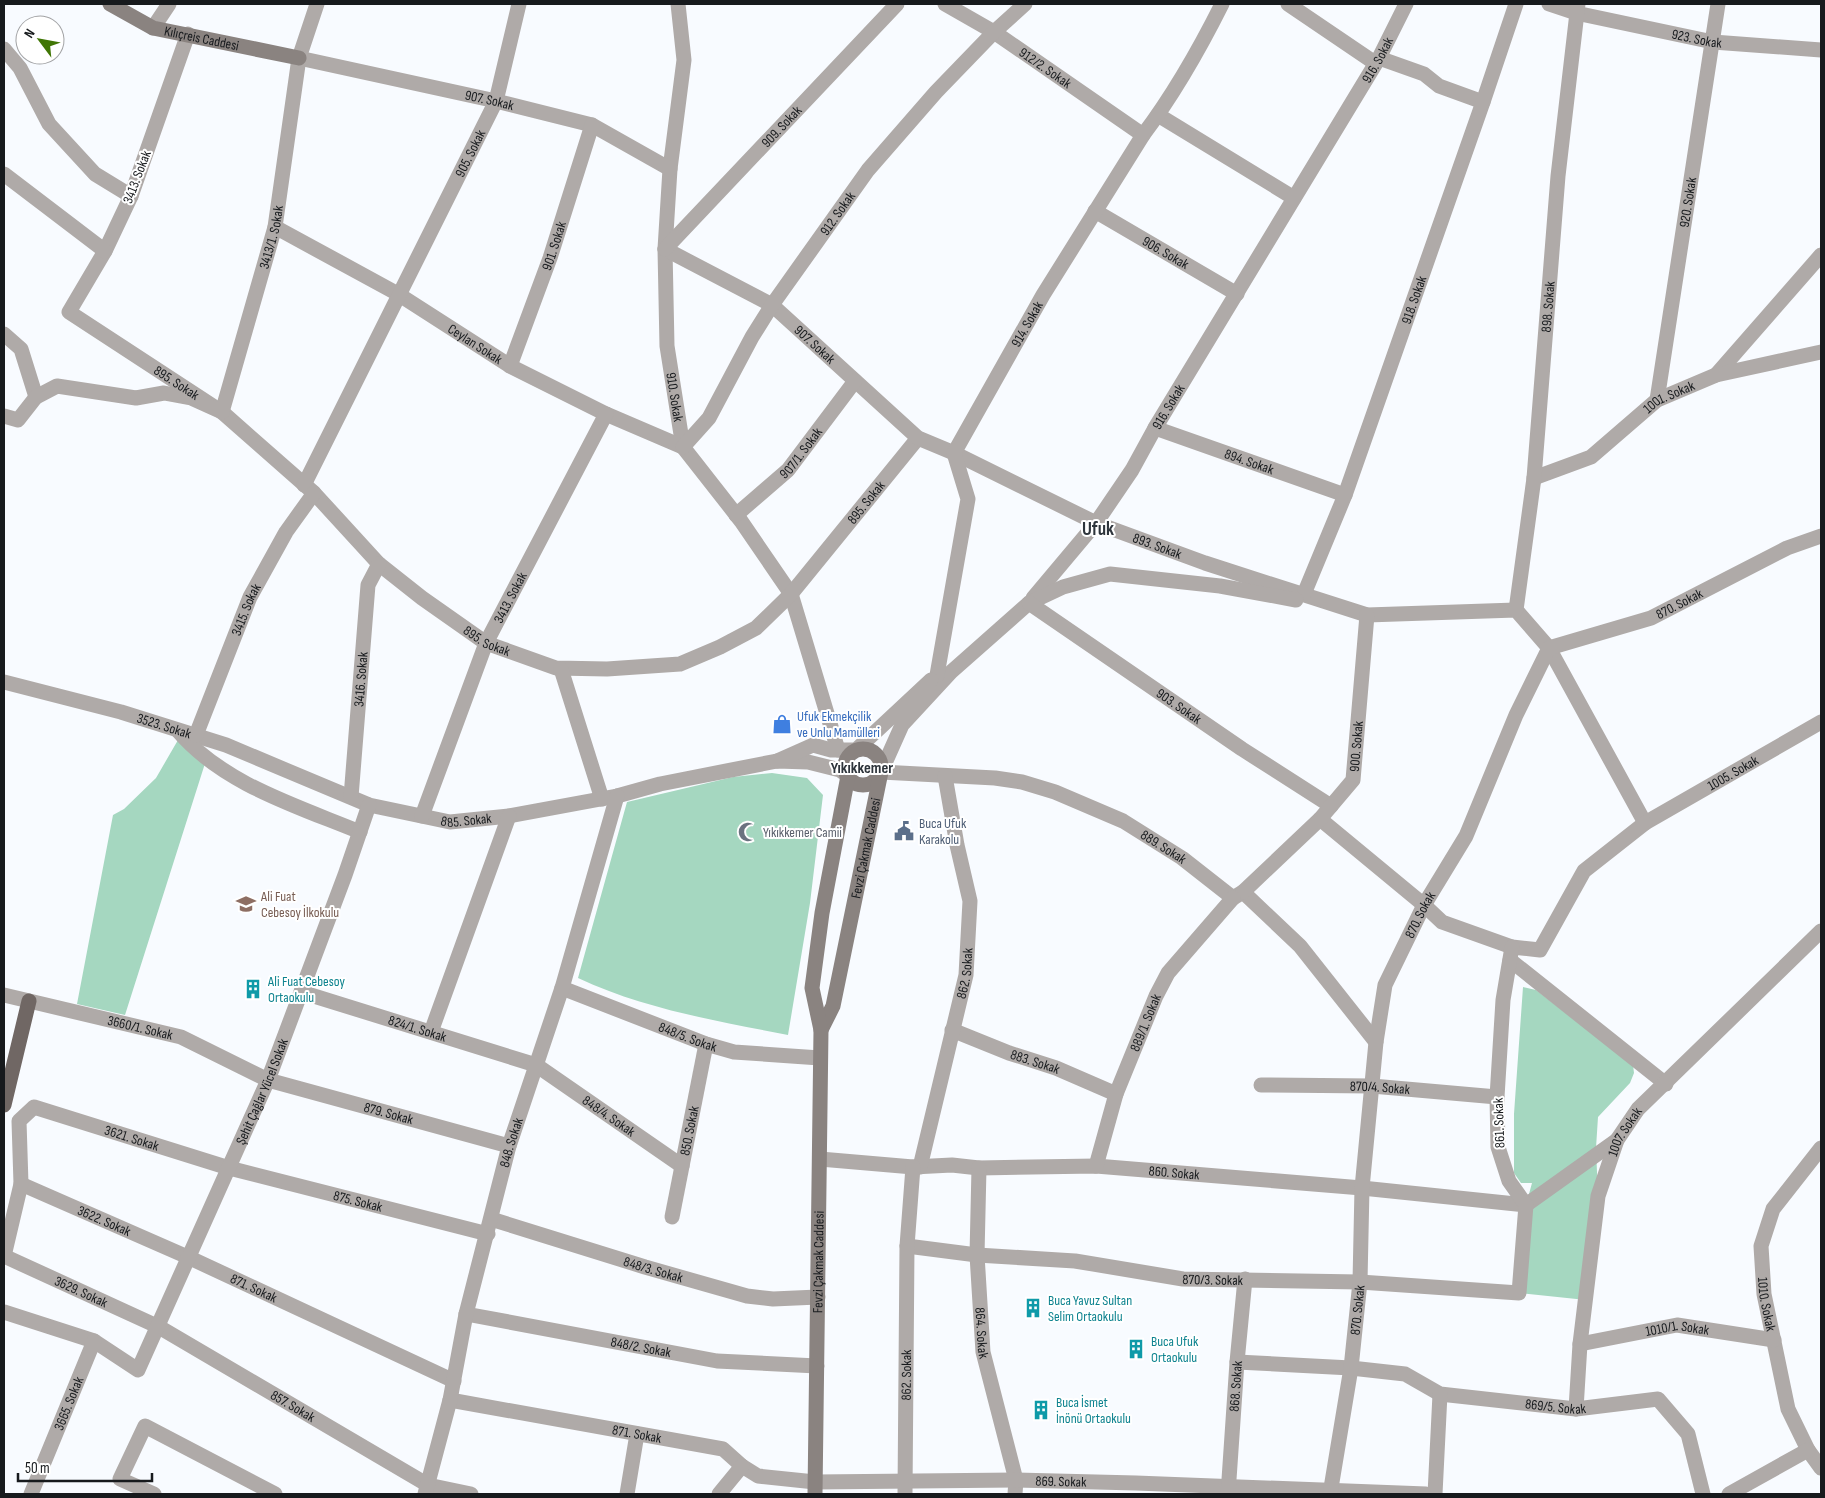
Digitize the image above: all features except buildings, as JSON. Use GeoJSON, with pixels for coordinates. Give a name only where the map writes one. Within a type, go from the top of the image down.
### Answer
{"type":"FeatureCollection","features":[{"type":"Feature","properties":{"kind":"main road","name":"Kılıçreis Caddesi"},"geometry":{"type":"LineString","coordinates":[[110,4],[152,28],[299,58]]}},
{"type":"Feature","properties":{"kind":"main road"},"geometry":{"type":"LineString","coordinates":[[867,749],[877,755],[882,766],[881,772],[878,777],[868,784],[857,784],[848,776],[845,764],[847,758],[856,750],[867,749]]}},
{"type":"Feature","properties":{"kind":"main road","name":"Fevzi Çakmak Caddesi"},"geometry":{"type":"LineString","coordinates":[[821,1030],[833,1006],[881,772]]}},
{"type":"Feature","properties":{"kind":"main road","name":"Fevzi Çakmak Caddesi"},"geometry":{"type":"LineString","coordinates":[[815,1488],[821,1030],[812,988],[822,913],[848,776]]}},
{"type":"Feature","properties":{"kind":"main road"},"geometry":{"type":"LineString","coordinates":[[4,1105],[29,1001]]}},
{"type":"Feature","properties":{"kind":"street"},"geometry":{"type":"LineString","coordinates":[[152,28],[169,4]]}},
{"type":"Feature","properties":{"kind":"street","name":"3413/1. Sokak"},"geometry":{"type":"LineString","coordinates":[[222,412],[275,227],[299,58],[317,4]]}},
{"type":"Feature","properties":{"kind":"street","name":"905. Sokak"},"geometry":{"type":"LineString","coordinates":[[398,294],[496,101],[520,4]]}},
{"type":"Feature","properties":{"kind":"street","name":"910. Sokak"},"geometry":{"type":"LineString","coordinates":[[678,4],[684,60],[670,169],[665,249],[667,346],[683,447],[736,515],[791,594],[838,750]]}},
{"type":"Feature","properties":{"kind":"street","name":"909. Sokak"},"geometry":{"type":"LineString","coordinates":[[665,249],[897,4]]}},
{"type":"Feature","properties":{"kind":"street","name":"912/2. Sokak"},"geometry":{"type":"LineString","coordinates":[[945,4],[994,32],[1142,135]]}},
{"type":"Feature","properties":{"kind":"street","name":"912. Sokak"},"geometry":{"type":"LineString","coordinates":[[683,447],[709,418],[772,305],[868,170],[936,92],[994,32],[1026,4]]}},
{"type":"Feature","properties":{"kind":"street","name":"914. Sokak"},"geometry":{"type":"LineString","coordinates":[[954,453],[1043,295],[1142,135],[1158,115],[1196,55],[1222,4]]}},
{"type":"Feature","properties":{"kind":"street"},"geometry":{"type":"LineString","coordinates":[[1288,4],[1377,61],[1424,74],[1439,86],[1483,102]]}},
{"type":"Feature","properties":{"kind":"street","name":"916. Sokak"},"geometry":{"type":"LineString","coordinates":[[856,750],[937,675],[1029,603],[1096,523],[1132,470],[1155,428],[1377,61],[1406,4]]}},
{"type":"Feature","properties":{"kind":"street","name":"918. Sokak"},"geometry":{"type":"LineString","coordinates":[[1304,594],[1345,495],[1516,4]]}},
{"type":"Feature","properties":{"kind":"street","name":"923. Sokak"},"geometry":{"type":"LineString","coordinates":[[1549,4],[1577,8],[1713,42],[1821,50]]}},
{"type":"Feature","properties":{"kind":"street","name":"920. Sokak"},"geometry":{"type":"LineString","coordinates":[[1657,400],[1718,4]]}},
{"type":"Feature","properties":{"kind":"street","name":"898. Sokak"},"geometry":{"type":"LineString","coordinates":[[1516,610],[1534,478],[1558,176],[1577,8]]}},
{"type":"Feature","properties":{"kind":"street","name":"3413. Sokak"},"geometry":{"type":"LineString","coordinates":[[69,312],[104,251],[131,196],[188,34]]}},
{"type":"Feature","properties":{"kind":"street"},"geometry":{"type":"LineString","coordinates":[[4,49],[20,68],[49,124],[95,174],[131,196]]}},
{"type":"Feature","properties":{"kind":"street","name":"907. Sokak"},"geometry":{"type":"LineString","coordinates":[[299,58],[496,101],[592,125],[670,169]]}},
{"type":"Feature","properties":{"kind":"street"},"geometry":{"type":"LineString","coordinates":[[1158,115],[1294,198]]}},
{"type":"Feature","properties":{"kind":"street","name":"901. Sokak"},"geometry":{"type":"LineString","coordinates":[[510,366],[550,258],[592,125]]}},
{"type":"Feature","properties":{"kind":"street"},"geometry":{"type":"LineString","coordinates":[[4,174],[104,251]]}},
{"type":"Feature","properties":{"kind":"street","name":"906. Sokak"},"geometry":{"type":"LineString","coordinates":[[1095,211],[1237,294]]}},
{"type":"Feature","properties":{"kind":"street","name":"Ceylan Sokak"},"geometry":{"type":"LineString","coordinates":[[275,227],[398,294],[510,366],[606,414],[683,447]]}},
{"type":"Feature","properties":{"kind":"street"},"geometry":{"type":"LineString","coordinates":[[1716,375],[1821,255],[1821,248]]}},
{"type":"Feature","properties":{"kind":"street","name":"907. Sokak"},"geometry":{"type":"LineString","coordinates":[[665,249],[772,305],[918,438],[954,453]]}},
{"type":"Feature","properties":{"kind":"street","name":"3415. Sokak"},"geometry":{"type":"LineString","coordinates":[[196,736],[250,597],[309,489],[398,294]]}},
{"type":"Feature","properties":{"kind":"street","name":"895. Sokak"},"geometry":{"type":"LineString","coordinates":[[69,312],[222,412],[309,489],[379,564],[422,598],[486,643],[561,668],[607,670],[680,664],[720,647],[756,628],[791,594],[918,438]]}},
{"type":"Feature","properties":{"kind":"street"},"geometry":{"type":"LineString","coordinates":[[4,334],[21,349],[36,397]]}},
{"type":"Feature","properties":{"kind":"street","name":"1001. Sokak"},"geometry":{"type":"LineString","coordinates":[[1534,478],[1591,457],[1657,400],[1716,375],[1821,352]]}},
{"type":"Feature","properties":{"kind":"street","name":"907/1. Sokak"},"geometry":{"type":"LineString","coordinates":[[736,515],[788,470],[855,381]]}},
{"type":"Feature","properties":{"kind":"street"},"geometry":{"type":"LineString","coordinates":[[4,416],[18,420],[36,397],[58,386],[136,398],[164,393],[191,398],[222,412]]}},
{"type":"Feature","properties":{"kind":"street","name":"3413. Sokak"},"geometry":{"type":"LineString","coordinates":[[422,816],[486,643],[606,414]]}},
{"type":"Feature","properties":{"kind":"street","name":"894. Sokak"},"geometry":{"type":"LineString","coordinates":[[1155,428],[1345,495]]}},
{"type":"Feature","properties":{"kind":"street"},"geometry":{"type":"LineString","coordinates":[[937,675],[968,499],[954,453]]}},
{"type":"Feature","properties":{"kind":"street","name":"893. Sokak"},"geometry":{"type":"LineString","coordinates":[[954,453],[1096,523],[1204,564],[1367,615],[1516,610]]}},
{"type":"Feature","properties":{"kind":"street","name":"870. Sokak"},"geometry":{"type":"LineString","coordinates":[[1331,1492],[1351,1368],[1360,1282],[1362,1188],[1376,1042],[1385,985],[1424,905],[1466,836],[1516,715],[1549,648],[1651,618],[1787,548],[1821,536]]}},
{"type":"Feature","properties":{"kind":"street","name":"3416. Sokak"},"geometry":{"type":"LineString","coordinates":[[351,797],[368,585],[379,564]]}},
{"type":"Feature","properties":{"kind":"street","name":"893. Sokak"},"geometry":{"type":"LineString","coordinates":[[1029,603],[1063,587],[1110,574],[1220,586],[1301,601],[1341,606]]}},
{"type":"Feature","properties":{"kind":"street","name":"Fevzi Çakmak Caddesi"},"geometry":{"type":"LineString","coordinates":[[881,772],[902,725],[951,672],[1029,603]]}},
{"type":"Feature","properties":{"kind":"street","name":"903. Sokak"},"geometry":{"type":"LineString","coordinates":[[1029,603],[1242,749],[1331,806]]}},
{"type":"Feature","properties":{"kind":"street"},"geometry":{"type":"LineString","coordinates":[[1516,610],[1549,648],[1645,823]]}},
{"type":"Feature","properties":{"kind":"street","name":"900. Sokak"},"geometry":{"type":"LineString","coordinates":[[1238,895],[1320,820],[1353,780],[1367,615]]}},
{"type":"Feature","properties":{"kind":"street"},"geometry":{"type":"LineString","coordinates":[[561,668],[610,797]]}},
{"type":"Feature","properties":{"kind":"street","name":"3523. Sokak"},"geometry":{"type":"LineString","coordinates":[[4,682],[122,712],[226,744],[321,784]]}},
{"type":"Feature","properties":{"kind":"street","name":"1005. Sokak"},"geometry":{"type":"LineString","coordinates":[[1511,954],[1540,950],[1584,871],[1645,823],[1821,722]]}},
{"type":"Feature","properties":{"kind":"street"},"geometry":{"type":"LineString","coordinates":[[177,730],[188,742],[219,768],[267,793],[360,832]]}},
{"type":"Feature","properties":{"kind":"street"},"geometry":{"type":"LineString","coordinates":[[777,761],[813,746],[838,750],[856,750]]}},
{"type":"Feature","properties":{"kind":"street"},"geometry":{"type":"LineString","coordinates":[[777,761],[808,762],[840,770],[848,776]]}},
{"type":"Feature","properties":{"kind":"street","name":"885. Sokak"},"geometry":{"type":"LineString","coordinates":[[321,784],[369,805],[450,822],[509,816],[610,797],[660,784],[777,761]]}},
{"type":"Feature","properties":{"kind":"street","name":"889. Sokak"},"geometry":{"type":"LineString","coordinates":[[881,772],[995,778],[1022,782],[1055,792],[1123,821],[1238,895],[1300,946],[1376,1042]]}},
{"type":"Feature","properties":{"kind":"street","name":"862. Sokak"},"geometry":{"type":"LineString","coordinates":[[906,1488],[907,1246],[916,1167],[966,976],[970,901],[957,845],[945,776]]}},
{"type":"Feature","properties":{"kind":"street","name":"848. Sokak"},"geometry":{"type":"LineString","coordinates":[[426,1490],[450,1400],[466,1314],[509,1146],[562,988],[610,797]]}},
{"type":"Feature","properties":{"kind":"street","name":"Şehit Çağlar Yücel Sokak"},"geometry":{"type":"LineString","coordinates":[[94,1342],[138,1370],[190,1258],[268,1080],[369,805]]}},
{"type":"Feature","properties":{"kind":"street"},"geometry":{"type":"LineString","coordinates":[[431,1032],[509,816]]}},
{"type":"Feature","properties":{"kind":"street"},"geometry":{"type":"LineString","coordinates":[[1320,820],[1442,922],[1511,954],[1666,1084]]}},
{"type":"Feature","properties":{"kind":"street","name":"889/1. Sokak"},"geometry":{"type":"LineString","coordinates":[[1096,1166],[1116,1094],[1156,996],[1168,973],[1238,895]]}},
{"type":"Feature","properties":{"kind":"street","name":"1007. Sokak"},"geometry":{"type":"LineString","coordinates":[[1576,1409],[1580,1344],[1598,1196],[1617,1140],[1638,1109],[1666,1084],[1821,931]]}},
{"type":"Feature","properties":{"kind":"street","name":"861. Sokak"},"geometry":{"type":"LineString","coordinates":[[1511,954],[1503,1000],[1498,1097],[1498,1147],[1510,1181],[1526,1205]]}},
{"type":"Feature","properties":{"kind":"street","name":"848/5. Sokak"},"geometry":{"type":"LineString","coordinates":[[562,988],[706,1044],[734,1052],[820,1058]]}},
{"type":"Feature","properties":{"kind":"street","name":"824/1. Sokak"},"geometry":{"type":"LineString","coordinates":[[301,992],[536,1064]]}},
{"type":"Feature","properties":{"kind":"street","name":"3660/1. Sokak"},"geometry":{"type":"LineString","coordinates":[[4,995],[181,1037],[268,1080]]}},
{"type":"Feature","properties":{"kind":"street","name":"883. Sokak"},"geometry":{"type":"LineString","coordinates":[[952,1030],[1009,1053],[1056,1068],[1116,1094]]}},
{"type":"Feature","properties":{"kind":"street","name":"850. Sokak"},"geometry":{"type":"LineString","coordinates":[[672,1217],[706,1044]]}},
{"type":"Feature","properties":{"kind":"street","name":"848/4. Sokak"},"geometry":{"type":"LineString","coordinates":[[536,1064],[682,1166]]}},
{"type":"Feature","properties":{"kind":"street","name":"879. Sokak"},"geometry":{"type":"LineString","coordinates":[[268,1080],[509,1146]]}},
{"type":"Feature","properties":{"kind":"street","name":"870/4. Sokak"},"geometry":{"type":"LineString","coordinates":[[1261,1086],[1372,1086],[1498,1097]]}},
{"type":"Feature","properties":{"kind":"street","name":"3621. Sokak"},"geometry":{"type":"LineString","coordinates":[[21,1184],[19,1121],[34,1108],[229,1168]]}},
{"type":"Feature","properties":{"kind":"street"},"geometry":{"type":"LineString","coordinates":[[1526,1205],[1617,1140]]}},
{"type":"Feature","properties":{"kind":"street","name":"1010. Sokak"},"geometry":{"type":"LineString","coordinates":[[1821,1148],[1773,1209],[1761,1246],[1764,1294],[1788,1409],[1808,1450],[1821,1468]]}},
{"type":"Feature","properties":{"kind":"street","name":"860. Sokak"},"geometry":{"type":"LineString","coordinates":[[820,1159],[916,1167],[1096,1166],[1362,1188],[1526,1205]]}},
{"type":"Feature","properties":{"kind":"street","name":"875. Sokak"},"geometry":{"type":"LineString","coordinates":[[229,1168],[490,1226]]}},
{"type":"Feature","properties":{"kind":"street","name":"864. Sokak"},"geometry":{"type":"LineString","coordinates":[[979,1168],[977,1256],[983,1352],[1015,1487]]}},
{"type":"Feature","properties":{"kind":"street"},"geometry":{"type":"LineString","coordinates":[[4,1256],[21,1184]]}},
{"type":"Feature","properties":{"kind":"street","name":"3622. Sokak"},"geometry":{"type":"LineString","coordinates":[[21,1184],[190,1258]]}},
{"type":"Feature","properties":{"kind":"street","name":"870/3. Sokak"},"geometry":{"type":"LineString","coordinates":[[907,1246],[977,1256],[1075,1261],[1183,1279],[1360,1282],[1520,1293],[1526,1205]]}},
{"type":"Feature","properties":{"kind":"street","name":"848/3. Sokak"},"geometry":{"type":"LineString","coordinates":[[490,1226],[747,1296],[773,1299],[818,1297]]}},
{"type":"Feature","properties":{"kind":"street","name":"3629. Sokak"},"geometry":{"type":"LineString","coordinates":[[4,1256],[159,1327]]}},
{"type":"Feature","properties":{"kind":"street","name":"871. Sokak"},"geometry":{"type":"LineString","coordinates":[[190,1258],[454,1381]]}},
{"type":"Feature","properties":{"kind":"street","name":"868. Sokak"},"geometry":{"type":"LineString","coordinates":[[1229,1491],[1237,1362],[1245,1279]]}},
{"type":"Feature","properties":{"kind":"street"},"geometry":{"type":"LineString","coordinates":[[4,1312],[94,1342]]}},
{"type":"Feature","properties":{"kind":"street","name":"848/2. Sokak"},"geometry":{"type":"LineString","coordinates":[[466,1314],[717,1361],[817,1366]]}},
{"type":"Feature","properties":{"kind":"street","name":"1010/1. Sokak"},"geometry":{"type":"LineString","coordinates":[[1580,1344],[1677,1325],[1774,1340]]}},
{"type":"Feature","properties":{"kind":"street","name":"857. Sokak"},"geometry":{"type":"LineString","coordinates":[[159,1327],[426,1490],[471,1494]]}},
{"type":"Feature","properties":{"kind":"street","name":"3665. Sokak"},"geometry":{"type":"LineString","coordinates":[[31,1494],[94,1342]]}},
{"type":"Feature","properties":{"kind":"street","name":"869/5. Sokak"},"geometry":{"type":"LineString","coordinates":[[1237,1362],[1351,1368],[1405,1374],[1440,1394],[1576,1409],[1658,1399],[1688,1434],[1703,1494]]}},
{"type":"Feature","properties":{"kind":"street"},"geometry":{"type":"LineString","coordinates":[[1435,1494],[1440,1394]]}},
{"type":"Feature","properties":{"kind":"street","name":"871. Sokak"},"geometry":{"type":"LineString","coordinates":[[450,1400],[723,1449],[742,1466],[758,1476],[815,1488]]}},
{"type":"Feature","properties":{"kind":"street"},"geometry":{"type":"LineString","coordinates":[[154,1494],[120,1479],[145,1426],[275,1494]]}},
{"type":"Feature","properties":{"kind":"street"},"geometry":{"type":"LineString","coordinates":[[627,1494],[637,1434]]}},
{"type":"Feature","properties":{"kind":"street"},"geometry":{"type":"LineString","coordinates":[[1729,1494],[1808,1450]]}},
{"type":"Feature","properties":{"kind":"street"},"geometry":{"type":"LineString","coordinates":[[719,1494],[742,1466]]}},
{"type":"Feature","properties":{"kind":"street","name":"869. Sokak"},"geometry":{"type":"LineString","coordinates":[[815,1488],[1135,1488],[1426,1494]]}},
{"type":"Feature","properties":{"kind":"green space"},"geometry":{"type":"Polygon","coordinates":[[[178,740],[208,754],[125,1015],[77,1004],[113,815],[124,809],[156,778],[178,740]]]}},
{"type":"Feature","properties":{"kind":"green space"},"geometry":{"type":"Polygon","coordinates":[[[772,773],[807,778],[823,795],[810,903],[788,1035],[655,1006],[603,989],[578,978],[627,802],[733,777],[772,773]]]}},
{"type":"Feature","properties":{"kind":"green space"},"geometry":{"type":"Polygon","coordinates":[[[1523,987],[1536,990],[1633,1065],[1634,1073],[1630,1083],[1598,1117],[1596,1148],[1598,1196],[1586,1300],[1519,1293],[1526,1205],[1532,1183],[1521,1183],[1514,1173],[1514,1114],[1523,987]]]}},
{"type":"Feature","properties":{"kind":"place","name":"Ufuk Ekmekçilik ve Unlu Mamülleri"},"geometry":{"type":"Point","coordinates":[782,724]}},
{"type":"Feature","properties":{"kind":"place","name":"Buca Ufuk Karakolu"},"geometry":{"type":"Point","coordinates":[904,831]}},
{"type":"Feature","properties":{"kind":"place","name":"Yıkıkkemer Camii"},"geometry":{"type":"Point","coordinates":[748,832]}},
{"type":"Feature","properties":{"kind":"place","name":"Ali Fuat Cebesoy İlkokulu"},"geometry":{"type":"Point","coordinates":[246,904]}},
{"type":"Feature","properties":{"kind":"place","name":"Ali Fuat Cebesoy Ortaokulu"},"geometry":{"type":"Point","coordinates":[253,989]}},
{"type":"Feature","properties":{"kind":"place","name":"Buca Yavuz Sultan Selim Ortaokulu"},"geometry":{"type":"Point","coordinates":[1033,1308]}},
{"type":"Feature","properties":{"kind":"place","name":"Buca Ufuk Ortaokulu"},"geometry":{"type":"Point","coordinates":[1136,1349]}},
{"type":"Feature","properties":{"kind":"place","name":"Buca İsmet İnönü Ortaokulu"},"geometry":{"type":"Point","coordinates":[1041,1410]}},
{"type":"Feature","properties":{"kind":"district","name":"Ufuk"},"geometry":{"type":"Point","coordinates":[1098,529]}},
{"type":"Feature","properties":{"kind":"district","name":"Yıkıkkemer"},"geometry":{"type":"Point","coordinates":[862,768]}}]}
